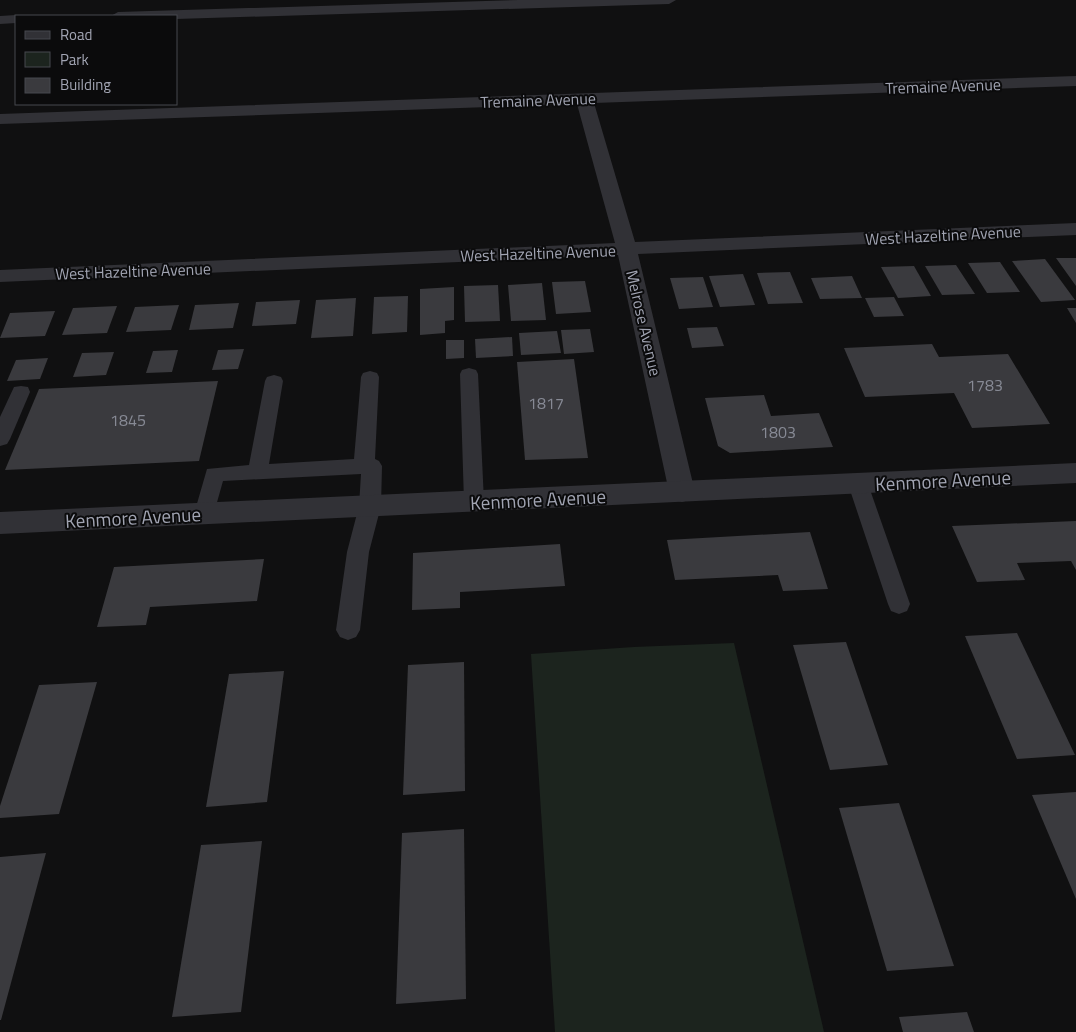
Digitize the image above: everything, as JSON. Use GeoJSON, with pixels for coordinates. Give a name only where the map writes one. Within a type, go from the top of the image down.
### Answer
{"type":"FeatureCollection","features":[{"type":"Feature","properties":{"kind":"street"},"geometry":{"type":"LineString","coordinates":[[152,15],[669,0]]}},
{"type":"Feature","properties":{"kind":"street"},"geometry":{"type":"LineString","coordinates":[[0,20],[15,19]]}},
{"type":"Feature","properties":{"kind":"street","name":"Tremaine Avenue"},"geometry":{"type":"LineString","coordinates":[[0,119],[1076,81]]}},
{"type":"Feature","properties":{"kind":"street","name":"Melrose Avenue"},"geometry":{"type":"LineString","coordinates":[[584,99],[627,250],[682,492]]}},
{"type":"Feature","properties":{"kind":"street","name":"West Hazeltine Avenue"},"geometry":{"type":"LineString","coordinates":[[0,276],[1076,229]]}},
{"type":"Feature","properties":{"kind":"street","name":"Kenmore Avenue"},"geometry":{"type":"LineString","coordinates":[[0,523],[1076,473]]}},
{"type":"Feature","properties":{"kind":"lane"},"geometry":{"type":"LineString","coordinates":[[469,374],[474,502]]}},
{"type":"Feature","properties":{"kind":"lane"},"geometry":{"type":"LineString","coordinates":[[364,466],[370,377]]}},
{"type":"Feature","properties":{"kind":"lane"},"geometry":{"type":"LineString","coordinates":[[258,472],[274,381]]}},
{"type":"Feature","properties":{"kind":"lane"},"geometry":{"type":"LineString","coordinates":[[0,439],[21,392]]}},
{"type":"Feature","properties":{"kind":"lane"},"geometry":{"type":"LineString","coordinates":[[205,514],[214,474],[372,466],[370,506],[358,552],[348,630]]}},
{"type":"Feature","properties":{"kind":"lane"},"geometry":{"type":"LineString","coordinates":[[858,484],[899,604]]}},
{"type":"Feature","properties":{"kind":"green space"},"geometry":{"type":"Polygon","coordinates":[[[734,643],[824,1032],[555,1032],[531,654],[734,643]]]}},
{"type":"Feature","properties":{"kind":"building"},"geometry":{"type":"Polygon","coordinates":[[[1056,258],[1076,258],[1076,286],[1056,258]]]}},
{"type":"Feature","properties":{"kind":"building"},"geometry":{"type":"Polygon","coordinates":[[[1045,259],[1075,300],[1041,302],[1012,261],[1045,259]]]}},
{"type":"Feature","properties":{"kind":"building"},"geometry":{"type":"Polygon","coordinates":[[[1000,262],[1020,292],[987,293],[968,263],[1000,262]]]}},
{"type":"Feature","properties":{"kind":"building"},"geometry":{"type":"Polygon","coordinates":[[[956,265],[975,294],[942,295],[925,266],[956,265]]]}},
{"type":"Feature","properties":{"kind":"building"},"geometry":{"type":"Polygon","coordinates":[[[914,266],[931,296],[898,298],[881,267],[914,266]]]}},
{"type":"Feature","properties":{"kind":"building"},"geometry":{"type":"Polygon","coordinates":[[[790,272],[803,303],[768,304],[757,273],[790,272]]]}},
{"type":"Feature","properties":{"kind":"building"},"geometry":{"type":"Polygon","coordinates":[[[743,274],[755,305],[720,307],[709,276],[743,274]]]}},
{"type":"Feature","properties":{"kind":"building"},"geometry":{"type":"Polygon","coordinates":[[[852,276],[862,298],[820,299],[811,278],[852,276]]]}},
{"type":"Feature","properties":{"kind":"building"},"geometry":{"type":"Polygon","coordinates":[[[703,277],[713,307],[679,309],[670,278],[703,277]]]}},
{"type":"Feature","properties":{"kind":"building"},"geometry":{"type":"Polygon","coordinates":[[[585,281],[591,312],[556,314],[552,282],[585,281]]]}},
{"type":"Feature","properties":{"kind":"building"},"geometry":{"type":"Polygon","coordinates":[[[542,283],[546,320],[511,321],[508,285],[542,283]]]}},
{"type":"Feature","properties":{"kind":"building"},"geometry":{"type":"Polygon","coordinates":[[[498,285],[500,321],[465,322],[464,286],[498,285]]]}},
{"type":"Feature","properties":{"kind":"building"},"geometry":{"type":"Polygon","coordinates":[[[454,287],[454,320],[445,321],[445,333],[420,335],[420,289],[454,287]]]}},
{"type":"Feature","properties":{"kind":"building"},"geometry":{"type":"Polygon","coordinates":[[[408,296],[407,332],[372,334],[374,297],[408,296]]]}},
{"type":"Feature","properties":{"kind":"building"},"geometry":{"type":"Polygon","coordinates":[[[894,297],[904,316],[874,317],[865,298],[894,297]]]}},
{"type":"Feature","properties":{"kind":"building"},"geometry":{"type":"Polygon","coordinates":[[[356,298],[353,336],[311,338],[316,300],[356,298]]]}},
{"type":"Feature","properties":{"kind":"building"},"geometry":{"type":"Polygon","coordinates":[[[300,300],[296,324],[252,326],[256,302],[300,300]]]}},
{"type":"Feature","properties":{"kind":"building"},"geometry":{"type":"Polygon","coordinates":[[[239,303],[233,328],[189,330],[195,305],[239,303]]]}},
{"type":"Feature","properties":{"kind":"building"},"geometry":{"type":"Polygon","coordinates":[[[179,305],[171,330],[126,332],[135,307],[179,305]]]}},
{"type":"Feature","properties":{"kind":"building"},"geometry":{"type":"Polygon","coordinates":[[[117,306],[107,333],[62,335],[73,308],[117,306]]]}},
{"type":"Feature","properties":{"kind":"building"},"geometry":{"type":"Polygon","coordinates":[[[1067,308],[1076,308],[1076,323],[1067,308]]]}},
{"type":"Feature","properties":{"kind":"building"},"geometry":{"type":"Polygon","coordinates":[[[55,311],[45,336],[0,338],[10,313],[55,311]]]}},
{"type":"Feature","properties":{"kind":"building"},"geometry":{"type":"Polygon","coordinates":[[[717,327],[724,346],[692,348],[687,328],[717,327]]]}},
{"type":"Feature","properties":{"kind":"building"},"geometry":{"type":"Polygon","coordinates":[[[590,329],[594,352],[564,354],[561,330],[590,329]]]}},
{"type":"Feature","properties":{"kind":"building"},"geometry":{"type":"Polygon","coordinates":[[[557,331],[561,353],[521,355],[519,333],[557,331]]]}},
{"type":"Feature","properties":{"kind":"building"},"geometry":{"type":"Polygon","coordinates":[[[512,337],[513,356],[476,358],[475,339],[512,337]]]}},
{"type":"Feature","properties":{"kind":"building"},"geometry":{"type":"Polygon","coordinates":[[[446,340],[464,340],[464,358],[446,359],[446,340]]]}},
{"type":"Feature","properties":{"kind":"building"},"geometry":{"type":"Polygon","coordinates":[[[932,344],[939,357],[1008,354],[1050,424],[972,428],[954,393],[865,397],[844,348],[932,344]]]}},
{"type":"Feature","properties":{"kind":"building"},"geometry":{"type":"Polygon","coordinates":[[[244,349],[238,369],[212,370],[218,350],[244,349]]]}},
{"type":"Feature","properties":{"kind":"building"},"geometry":{"type":"Polygon","coordinates":[[[178,350],[172,372],[146,373],[153,351],[178,350]]]}},
{"type":"Feature","properties":{"kind":"building"},"geometry":{"type":"Polygon","coordinates":[[[114,352],[106,375],[73,377],[82,353],[114,352]]]}},
{"type":"Feature","properties":{"kind":"building"},"geometry":{"type":"Polygon","coordinates":[[[48,358],[40,379],[7,381],[16,360],[48,358]]]}},
{"type":"Feature","properties":{"kind":"building"},"geometry":{"type":"Polygon","coordinates":[[[574,359],[588,458],[525,460],[517,362],[574,359]]]}},
{"type":"Feature","properties":{"kind":"building"},"geometry":{"type":"Polygon","coordinates":[[[218,381],[199,461],[5,470],[39,389],[218,381]]]}},
{"type":"Feature","properties":{"kind":"building"},"geometry":{"type":"Polygon","coordinates":[[[764,395],[771,416],[819,413],[833,447],[730,453],[718,446],[705,398],[764,395]]]}},
{"type":"Feature","properties":{"kind":"building"},"geometry":{"type":"Polygon","coordinates":[[[1076,521],[1076,570],[1071,561],[1017,563],[1025,580],[977,582],[952,526],[1076,521]]]}},
{"type":"Feature","properties":{"kind":"building"},"geometry":{"type":"Polygon","coordinates":[[[810,532],[828,589],[783,591],[778,575],[675,580],[667,540],[810,532]]]}},
{"type":"Feature","properties":{"kind":"building"},"geometry":{"type":"Polygon","coordinates":[[[560,544],[565,586],[460,592],[460,608],[412,610],[413,553],[560,544]]]}},
{"type":"Feature","properties":{"kind":"building"},"geometry":{"type":"Polygon","coordinates":[[[264,559],[257,601],[150,607],[146,625],[97,627],[114,567],[264,559]]]}},
{"type":"Feature","properties":{"kind":"building"},"geometry":{"type":"Polygon","coordinates":[[[1017,633],[1075,755],[1017,759],[965,636],[1017,633]]]}},
{"type":"Feature","properties":{"kind":"building"},"geometry":{"type":"Polygon","coordinates":[[[846,642],[888,765],[830,770],[793,645],[846,642]]]}},
{"type":"Feature","properties":{"kind":"building"},"geometry":{"type":"Polygon","coordinates":[[[464,662],[465,791],[403,795],[408,665],[464,662]]]}},
{"type":"Feature","properties":{"kind":"building"},"geometry":{"type":"Polygon","coordinates":[[[284,671],[267,802],[206,807],[229,674],[284,671]]]}},
{"type":"Feature","properties":{"kind":"building"},"geometry":{"type":"Polygon","coordinates":[[[97,682],[59,814],[0,818],[0,806],[39,685],[97,682]]]}},
{"type":"Feature","properties":{"kind":"building"},"geometry":{"type":"Polygon","coordinates":[[[1076,792],[1076,899],[1032,795],[1076,792]]]}},
{"type":"Feature","properties":{"kind":"building"},"geometry":{"type":"Polygon","coordinates":[[[899,803],[954,966],[887,971],[839,808],[899,803]]]}},
{"type":"Feature","properties":{"kind":"building"},"geometry":{"type":"Polygon","coordinates":[[[464,829],[466,999],[396,1004],[402,833],[464,829]]]}},
{"type":"Feature","properties":{"kind":"building"},"geometry":{"type":"Polygon","coordinates":[[[262,841],[241,1012],[172,1017],[201,845],[262,841]]]}},
{"type":"Feature","properties":{"kind":"building"},"geometry":{"type":"Polygon","coordinates":[[[46,853],[1,1020],[0,1020],[0,857],[46,853]]]}},
{"type":"Feature","properties":{"kind":"building"},"geometry":{"type":"Polygon","coordinates":[[[967,1012],[974,1032],[903,1032],[899,1017],[967,1012]]]}}]}
